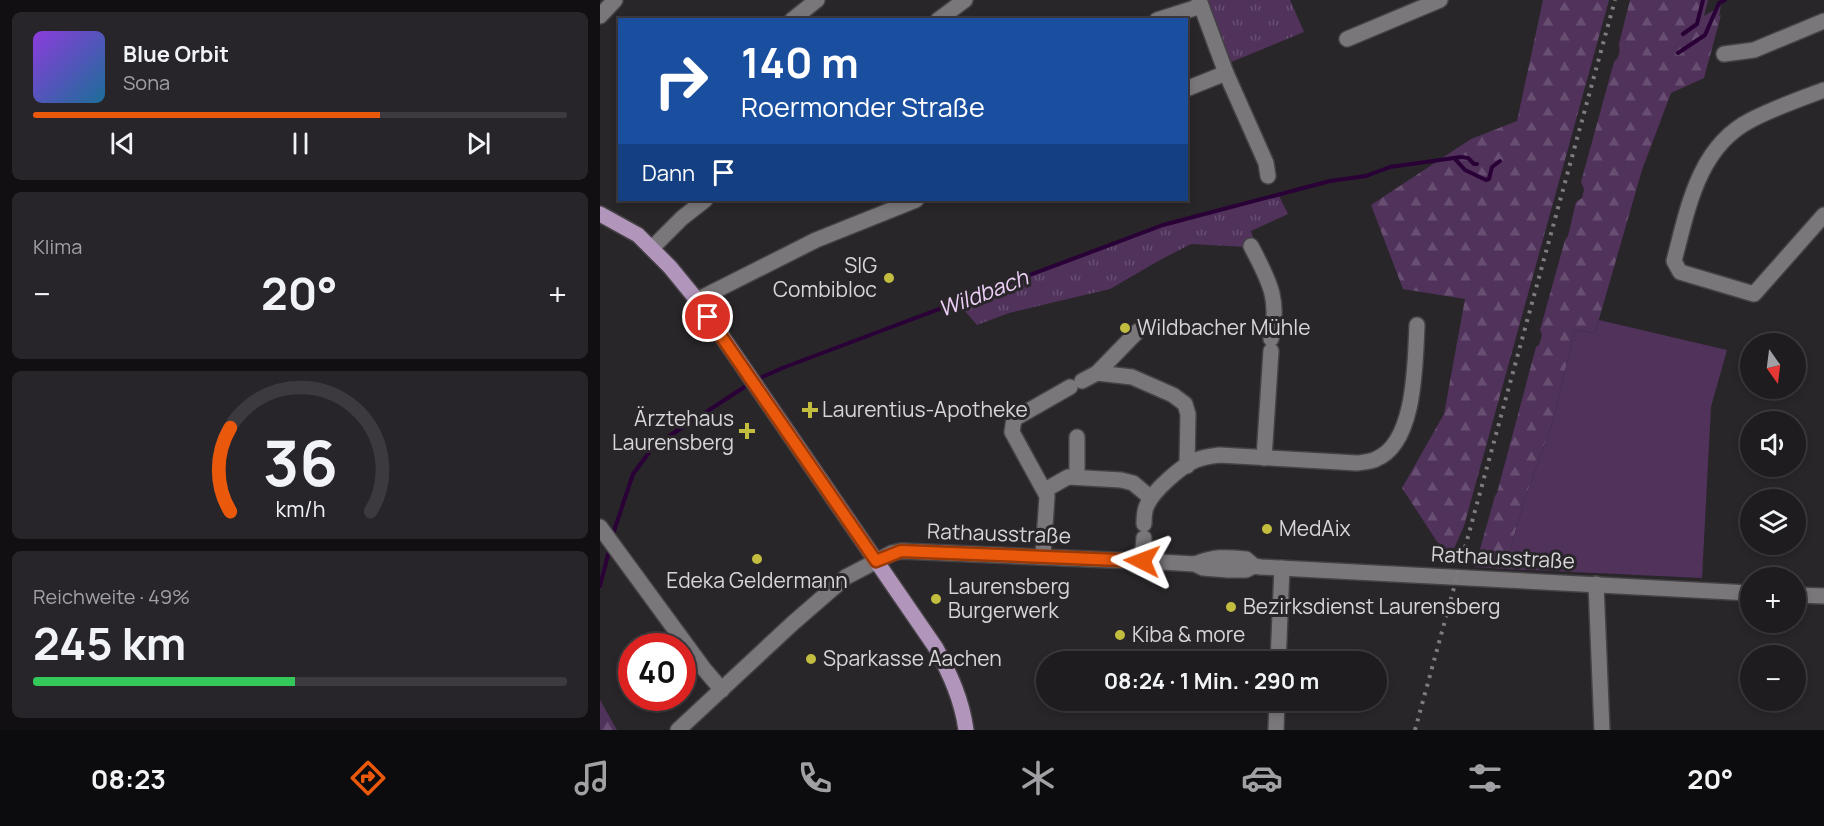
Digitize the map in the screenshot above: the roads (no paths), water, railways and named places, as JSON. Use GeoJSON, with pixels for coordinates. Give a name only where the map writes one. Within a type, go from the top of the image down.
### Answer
{"type":"FeatureCollection","features":[{"type":"Feature","properties":{"kind":"main road"},"geometry":{"type":"LineString","coordinates":[[600,214],[638,235],[697,300],[936,648],[957,692],[966,730]]}},
{"type":"Feature","properties":{"kind":"street"},"geometry":{"type":"LineString","coordinates":[[600,16],[615,0]]}},
{"type":"Feature","properties":{"kind":"street"},"geometry":{"type":"LineString","coordinates":[[795,18],[818,0]]}},
{"type":"Feature","properties":{"kind":"street"},"geometry":{"type":"LineString","coordinates":[[941,18],[966,0]]}},
{"type":"Feature","properties":{"kind":"street"},"geometry":{"type":"LineString","coordinates":[[1347,39],[1440,0]]}},
{"type":"Feature","properties":{"kind":"street"},"geometry":{"type":"LineString","coordinates":[[1163,18],[1200,3],[1226,73],[1266,163],[1268,176]]}},
{"type":"Feature","properties":{"kind":"street"},"geometry":{"type":"LineString","coordinates":[[1724,54],[1754,50],[1824,21]]}},
{"type":"Feature","properties":{"kind":"street"},"geometry":{"type":"LineString","coordinates":[[1188,88],[1226,73]]}},
{"type":"Feature","properties":{"kind":"street"},"geometry":{"type":"LineString","coordinates":[[1824,90],[1751,120],[1733,131],[1720,143],[1708,159],[1699,177],[1674,261],[1680,272],[1754,294],[1824,216]]}},
{"type":"Feature","properties":{"kind":"street"},"geometry":{"type":"LineString","coordinates":[[652,248],[682,218],[704,201]]}},
{"type":"Feature","properties":{"kind":"street"},"geometry":{"type":"LineString","coordinates":[[697,300],[816,240],[914,201]]}},
{"type":"Feature","properties":{"kind":"street"},"geometry":{"type":"LineString","coordinates":[[1251,246],[1272,287],[1276,317],[1271,345],[1264,458]]}},
{"type":"Feature","properties":{"kind":"street"},"geometry":{"type":"LineString","coordinates":[[1142,561],[1146,506],[1151,498],[1195,460],[1219,455],[1357,463],[1376,459],[1390,448],[1404,430],[1415,370],[1417,326]]}},
{"type":"Feature","properties":{"kind":"street"},"geometry":{"type":"LineString","coordinates":[[1043,556],[1047,496],[1012,432],[1014,419],[1097,373],[1137,331]]}},
{"type":"Feature","properties":{"kind":"street"},"geometry":{"type":"LineString","coordinates":[[1097,373],[1138,379],[1173,395],[1185,404],[1188,414],[1186,466]]}},
{"type":"Feature","properties":{"kind":"street"},"geometry":{"type":"LineString","coordinates":[[1077,437],[1077,477]]}},
{"type":"Feature","properties":{"kind":"street"},"geometry":{"type":"LineString","coordinates":[[1044,490],[1068,477],[1121,480],[1133,483],[1151,498]]}},
{"type":"Feature","properties":{"kind":"street"},"geometry":{"type":"LineString","coordinates":[[600,526],[704,669],[722,690]]}},
{"type":"Feature","properties":{"kind":"street","name":"Rathausstraße"},"geometry":{"type":"LineString","coordinates":[[678,730],[846,577],[901,551],[1195,564],[1212,557],[1246,559],[1254,566],[1282,568],[1740,591]]}},
{"type":"Feature","properties":{"kind":"street"},"geometry":{"type":"LineString","coordinates":[[1278,651],[1282,568]]}},
{"type":"Feature","properties":{"kind":"street"},"geometry":{"type":"LineString","coordinates":[[1596,584],[1602,730]]}},
{"type":"Feature","properties":{"kind":"street"},"geometry":{"type":"LineString","coordinates":[[1806,595],[1824,596]]}},
{"type":"Feature","properties":{"kind":"street"},"geometry":{"type":"LineString","coordinates":[[1276,730],[1277,711]]}},
{"type":"Feature","properties":{"kind":"waterway","name":"Wildbach"},"geometry":{"type":"LineString","coordinates":[[1683,34],[1697,24],[1703,0]]}},
{"type":"Feature","properties":{"kind":"waterway"},"geometry":{"type":"LineString","coordinates":[[1678,53],[1705,35],[1719,3],[1725,0]]}},
{"type":"Feature","properties":{"kind":"waterway","name":"Wildbach"},"geometry":{"type":"LineString","coordinates":[[755,380],[1163,225],[1330,181],[1366,176],[1390,167],[1461,157],[1468,158],[1477,164]]}},
{"type":"Feature","properties":{"kind":"waterway"},"geometry":{"type":"LineString","coordinates":[[1454,158],[1465,170],[1486,180],[1489,179],[1492,167],[1500,161]]}},
{"type":"Feature","properties":{"kind":"waterway","name":"Wildbach"},"geometry":{"type":"LineString","coordinates":[[612,537],[633,474],[654,446],[749,384]]}},
{"type":"Feature","properties":{"kind":"waterway","name":"Wildbach"},"geometry":{"type":"LineString","coordinates":[[600,586],[610,547]]}},
{"type":"Feature","properties":{"kind":"railway"},"geometry":{"type":"LineString","coordinates":[[1415,730],[1615,0]]}},
{"type":"Feature","properties":{"kind":"place","name":"SIG Combibloc"},"geometry":{"type":"Point","coordinates":[889,278]}},
{"type":"Feature","properties":{"kind":"place","name":"Wildbacher Mühle"},"geometry":{"type":"Point","coordinates":[1125,328]}},
{"type":"Feature","properties":{"kind":"place","name":"Laurentius-Apotheke"},"geometry":{"type":"Point","coordinates":[810,410]}},
{"type":"Feature","properties":{"kind":"place","name":"Ärztehaus Laurensberg"},"geometry":{"type":"Point","coordinates":[747,431]}},
{"type":"Feature","properties":{"kind":"place","name":"MedAix"},"geometry":{"type":"Point","coordinates":[1267,529]}},
{"type":"Feature","properties":{"kind":"place","name":"Edeka Geldermann"},"geometry":{"type":"Point","coordinates":[757,559]}},
{"type":"Feature","properties":{"kind":"place","name":"Laurensberg Burgerwerk"},"geometry":{"type":"Point","coordinates":[936,599]}},
{"type":"Feature","properties":{"kind":"place","name":"Bezirksdienst Laurensberg"},"geometry":{"type":"Point","coordinates":[1231,607]}},
{"type":"Feature","properties":{"kind":"place","name":"Kiba & more"},"geometry":{"type":"Point","coordinates":[1120,635]}},
{"type":"Feature","properties":{"kind":"place","name":"Sparkasse Aachen"},"geometry":{"type":"Point","coordinates":[811,659]}}]}
